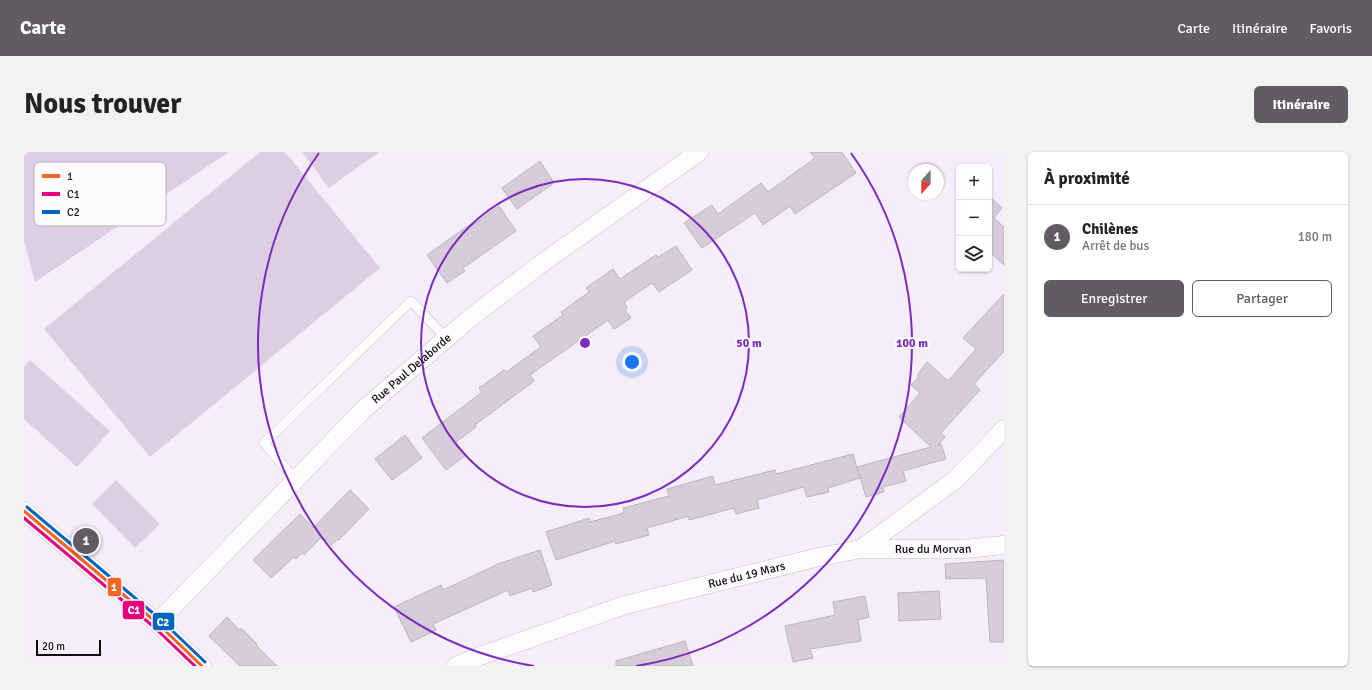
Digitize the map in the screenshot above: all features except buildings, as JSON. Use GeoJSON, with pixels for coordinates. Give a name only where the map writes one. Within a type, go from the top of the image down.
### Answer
{"type":"FeatureCollection","features":[{"type":"Feature","properties":{"kind":"street","name":"Rue Paul Delaborde"},"geometry":{"type":"LineString","coordinates":[[158,623],[363,410],[469,319],[538,266],[699,152]]}},
{"type":"Feature","properties":{"kind":"street","name":"Rue du 19 Mars"},"geometry":{"type":"LineString","coordinates":[[456,666],[480,656],[625,605],[819,557],[861,549],[956,479],[1004,429]]}},
{"type":"Feature","properties":{"kind":"street"},"geometry":{"type":"LineString","coordinates":[[24,511],[158,623],[202,666]]}},
{"type":"Feature","properties":{"kind":"street","name":"Rue du Morvan"},"geometry":{"type":"LineString","coordinates":[[861,549],[965,548],[1004,545]]}},
{"type":"Feature","properties":{"kind":"lane"},"geometry":{"type":"LineString","coordinates":[[296,480],[264,443],[411,301],[447,339]]}},
{"type":"Feature","properties":{"kind":"shaded area"},"geometry":{"type":"Polygon","coordinates":[[[24,152],[229,152],[166,194],[166,162],[34,162],[34,226],[119,226],[35,282],[24,241],[24,152]]]}},
{"type":"Feature","properties":{"kind":"shaded area"},"geometry":{"type":"Polygon","coordinates":[[[260,152],[285,152],[380,268],[150,457],[44,329],[260,152]]]}},
{"type":"Feature","properties":{"kind":"shaded area"},"geometry":{"type":"Polygon","coordinates":[[[302,152],[379,152],[329,188],[302,152]]]}},
{"type":"Feature","properties":{"kind":"shaded area"},"geometry":{"type":"Polygon","coordinates":[[[30,360],[110,431],[77,467],[24,419],[24,367],[30,360]]]}},
{"type":"Feature","properties":{"kind":"shaded area"},"geometry":{"type":"Polygon","coordinates":[[[116,480],[160,524],[135,548],[92,504],[116,480]]]}},
{"type":"Feature","properties":{"kind":"transit line","name":"C2"},"geometry":{"type":"LineString","coordinates":[[27,507],[160,619],[205,662]]}},
{"type":"Feature","properties":{"kind":"transit line","name":"1"},"geometry":{"type":"LineString","coordinates":[[24,511],[157,623],[202,666]]}},
{"type":"Feature","properties":{"kind":"transit line","name":"C1"},"geometry":{"type":"LineString","coordinates":[[24,518],[154,627],[195,666]]}},
{"type":"Feature","properties":{"kind":"place","name":"Chilènes"},"geometry":{"type":"Point","coordinates":[86,541]}}]}
